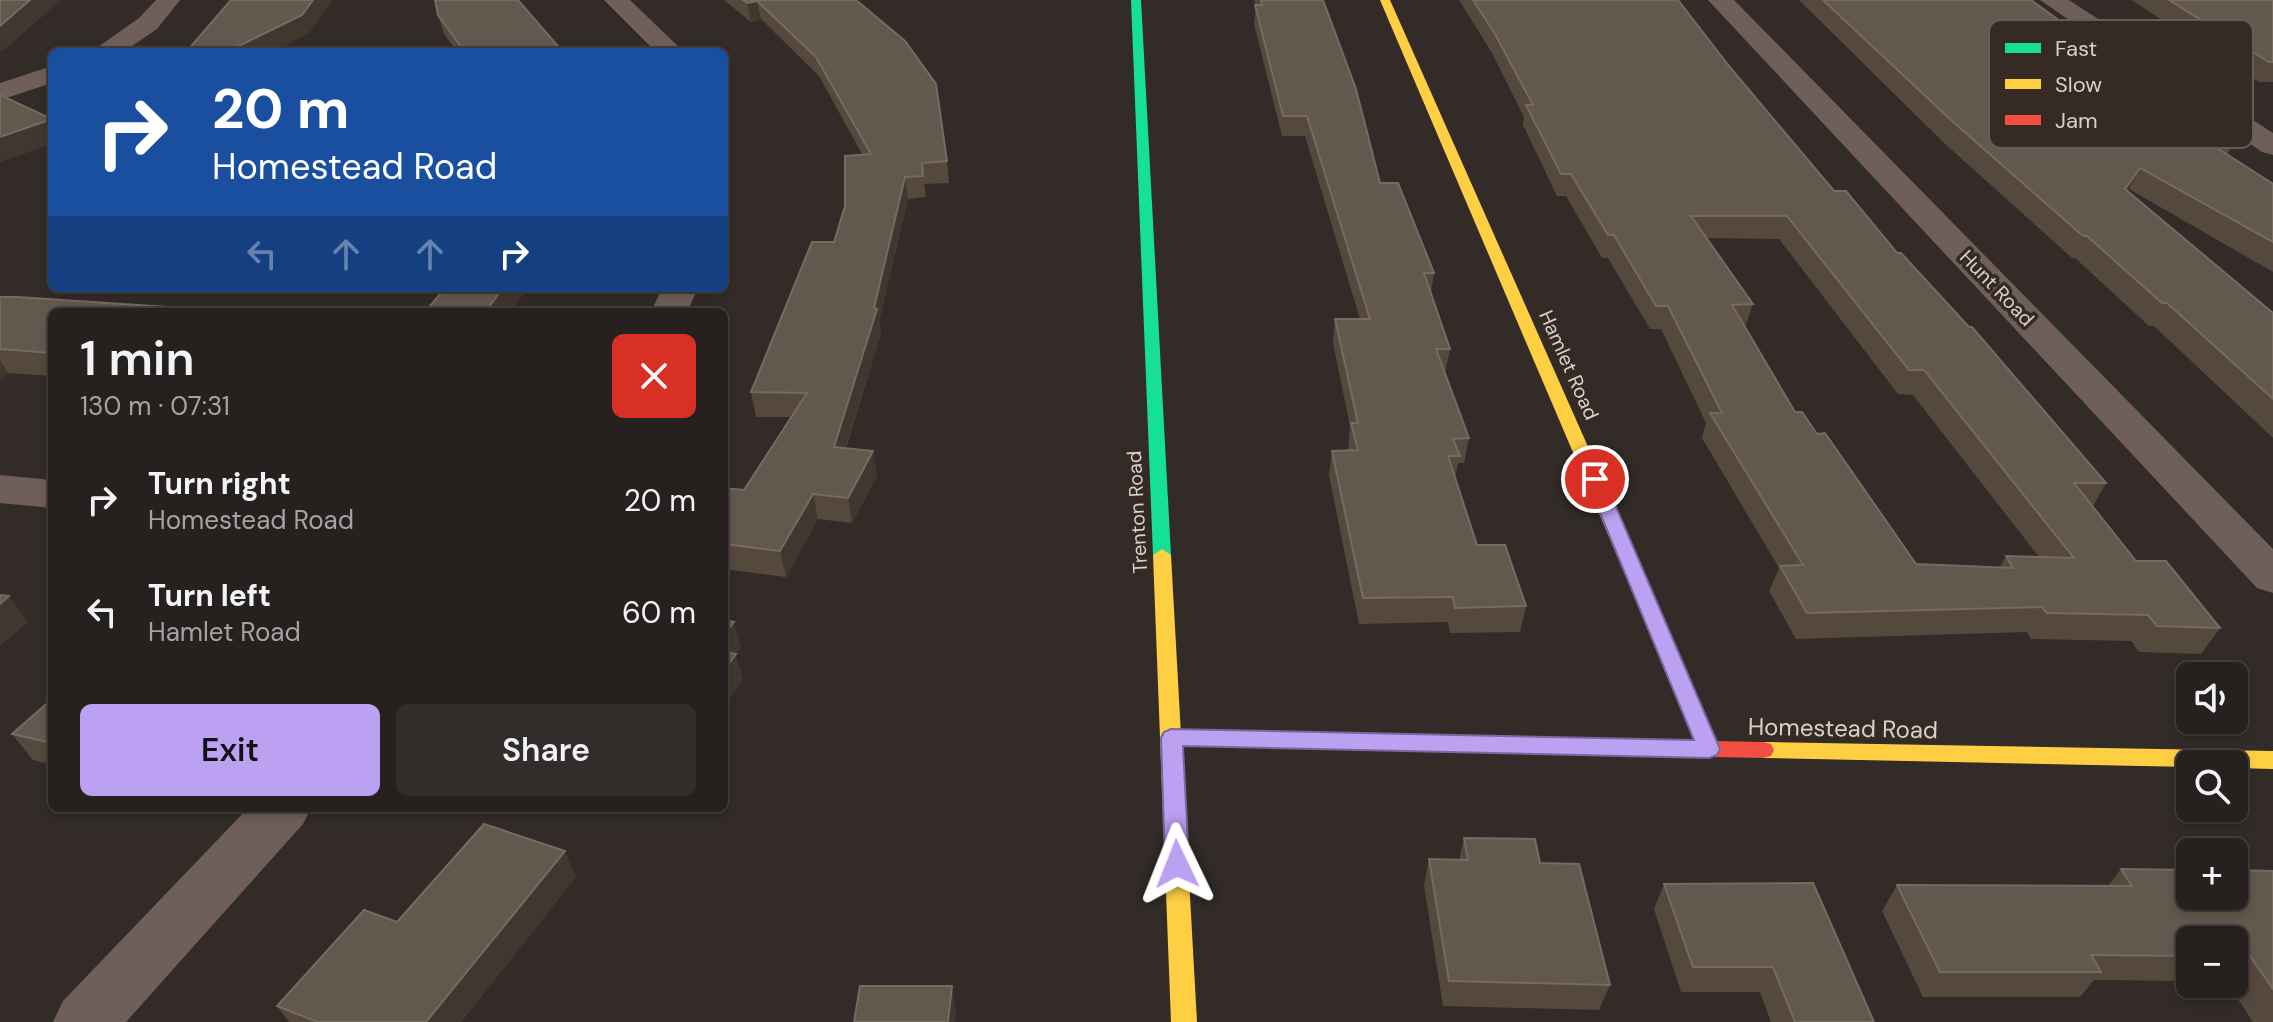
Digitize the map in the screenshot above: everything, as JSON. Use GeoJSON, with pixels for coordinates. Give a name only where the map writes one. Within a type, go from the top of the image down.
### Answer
{"type":"FeatureCollection","features":[{"type":"Feature","properties":{"kind":"street"},"geometry":{"type":"LineString","coordinates":[[111,48],[138,32],[163,9],[168,0]]}},
{"type":"Feature","properties":{"kind":"street"},"geometry":{"type":"LineString","coordinates":[[616,0],[667,48]]}},
{"type":"Feature","properties":{"kind":"street","name":"Trenton Road"},"geometry":{"type":"LineString","coordinates":[[1136,0],[1184,1022]]}},
{"type":"Feature","properties":{"kind":"street","name":"Hamlet Road"},"geometry":{"type":"LineString","coordinates":[[1385,0],[1584,452],[1709,749]]}},
{"type":"Feature","properties":{"kind":"street","name":"Hunt Road"},"geometry":{"type":"LineString","coordinates":[[1720,0],[2273,577]]}},
{"type":"Feature","properties":{"kind":"street"},"geometry":{"type":"LineString","coordinates":[[2052,0],[2082,20]]}},
{"type":"Feature","properties":{"kind":"street"},"geometry":{"type":"LineString","coordinates":[[0,92],[48,75]]}},
{"type":"Feature","properties":{"kind":"street"},"geometry":{"type":"LineString","coordinates":[[2253,133],[2273,146]]}},
{"type":"Feature","properties":{"kind":"street"},"geometry":{"type":"LineString","coordinates":[[0,489],[48,494]]}},
{"type":"Feature","properties":{"kind":"street","name":"Homestead Road"},"geometry":{"type":"LineString","coordinates":[[1171,738],[2273,760]]}},
{"type":"Feature","properties":{"kind":"street"},"geometry":{"type":"LineString","coordinates":[[85,1022],[279,812]]}},
{"type":"Feature","properties":{"kind":"building"},"geometry":{"type":"Polygon","coordinates":[[[0,0],[30,0],[0,26],[0,0]]]}},
{"type":"Feature","properties":{"kind":"building"},"geometry":{"type":"Polygon","coordinates":[[[231,0],[313,0],[302,15],[235,48],[189,48],[231,0]]]}},
{"type":"Feature","properties":{"kind":"building"},"geometry":{"type":"Polygon","coordinates":[[[435,0],[518,0],[560,48],[462,48],[438,15],[435,0]]]}},
{"type":"Feature","properties":{"kind":"building"},"geometry":{"type":"Polygon","coordinates":[[[743,0],[856,0],[905,41],[936,84],[947,161],[922,163],[923,176],[905,177],[874,308],[877,309],[834,447],[873,451],[848,498],[813,494],[780,551],[728,544],[728,488],[744,490],[807,393],[751,392],[812,242],[834,242],[845,206],[845,156],[871,154],[816,57],[757,1],[747,3],[743,0]]]}},
{"type":"Feature","properties":{"kind":"building"},"geometry":{"type":"Polygon","coordinates":[[[1261,0],[1323,0],[1356,89],[1380,183],[1398,183],[1434,273],[1424,273],[1450,349],[1436,349],[1469,438],[1453,439],[1460,456],[1448,456],[1477,545],[1505,545],[1526,606],[1455,608],[1453,597],[1363,598],[1332,451],[1358,450],[1351,423],[1358,423],[1335,319],[1370,319],[1307,116],[1283,116],[1255,5],[1262,5],[1261,0]]]}},
{"type":"Feature","properties":{"kind":"building"},"geometry":{"type":"Polygon","coordinates":[[[1473,0],[1678,0],[1834,191],[1846,191],[1897,253],[1901,253],[1972,327],[2106,483],[2074,483],[2136,561],[2166,561],[2220,628],[2157,626],[2148,615],[2047,613],[2042,607],[1807,613],[1780,566],[1803,565],[1710,413],[1722,413],[1668,306],[1656,306],[1614,235],[1608,235],[1571,174],[1561,174],[1526,105],[1533,105],[1473,0]],[[1691,216],[1753,304],[1732,305],[1795,412],[1802,412],[1817,434],[1825,433],[1916,564],[2013,568],[2006,556],[2074,558],[1924,370],[1909,370],[1787,216],[1691,216]]]}},
{"type":"Feature","properties":{"kind":"building"},"geometry":{"type":"Polygon","coordinates":[[[1823,0],[2031,0],[2059,20],[1989,20],[1989,148],[2217,148],[2273,184],[2273,242],[2140,168],[2125,189],[2273,313],[2273,399],[2167,303],[2162,303],[1952,121],[1823,0]]]}},
{"type":"Feature","properties":{"kind":"building"},"geometry":{"type":"Polygon","coordinates":[[[2169,0],[2273,0],[2273,62],[2253,52],[2253,20],[2201,20],[2169,0]]]}},
{"type":"Feature","properties":{"kind":"building"},"geometry":{"type":"Polygon","coordinates":[[[0,95],[48,117],[48,120],[0,137],[0,95]]]}},
{"type":"Feature","properties":{"kind":"building"},"geometry":{"type":"Polygon","coordinates":[[[442,292],[500,292],[488,308],[428,308],[442,292]]]}},
{"type":"Feature","properties":{"kind":"building"},"geometry":{"type":"Polygon","coordinates":[[[0,297],[182,308],[48,308],[48,353],[0,349],[0,297]]]}},
{"type":"Feature","properties":{"kind":"building"},"geometry":{"type":"Polygon","coordinates":[[[0,595],[9,596],[0,604],[0,595]]]}},
{"type":"Feature","properties":{"kind":"building"},"geometry":{"type":"Polygon","coordinates":[[[728,653],[736,654],[728,665],[728,653]]]}},
{"type":"Feature","properties":{"kind":"building"},"geometry":{"type":"Polygon","coordinates":[[[48,702],[48,742],[12,734],[48,702]]]}},
{"type":"Feature","properties":{"kind":"building"},"geometry":{"type":"Polygon","coordinates":[[[484,824],[565,851],[426,1022],[318,1022],[277,1006],[364,910],[397,922],[484,824]]]}},
{"type":"Feature","properties":{"kind":"building"},"geometry":{"type":"Polygon","coordinates":[[[1464,838],[1535,839],[1540,863],[1579,864],[1610,985],[1449,981],[1429,859],[1468,860],[1464,838]]]}},
{"type":"Feature","properties":{"kind":"building"},"geometry":{"type":"Polygon","coordinates":[[[2121,869],[2176,870],[2176,910],[2248,910],[2248,870],[2273,871],[2273,989],[2248,956],[2248,926],[2176,926],[2176,956],[2091,955],[2101,972],[1940,972],[1897,885],[2132,886],[2121,869]]]}},
{"type":"Feature","properties":{"kind":"building"},"geometry":{"type":"Polygon","coordinates":[[[1813,883],[1874,1022],[1795,1022],[1773,967],[1693,967],[1664,884],[1813,883]]]}},
{"type":"Feature","properties":{"kind":"building"},"geometry":{"type":"Polygon","coordinates":[[[860,986],[952,986],[948,1022],[854,1022],[860,986]]]}},
{"type":"Feature","properties":{"kind":"traffic: fast"},"geometry":{"type":"LineString","coordinates":[[1136,0],[1162,555]]}},
{"type":"Feature","properties":{"kind":"traffic: fast"},"geometry":{"type":"LineString","coordinates":[[1646,600],[1709,749]]}},
{"type":"Feature","properties":{"kind":"traffic: slow"},"geometry":{"type":"LineString","coordinates":[[1385,0],[1646,600]]}},
{"type":"Feature","properties":{"kind":"traffic: slow"},"geometry":{"type":"LineString","coordinates":[[1162,555],[1184,1022]]}},
{"type":"Feature","properties":{"kind":"traffic: slow"},"geometry":{"type":"LineString","coordinates":[[1763,750],[2273,760]]}},
{"type":"Feature","properties":{"kind":"traffic: jam"},"geometry":{"type":"LineString","coordinates":[[1171,738],[1763,750]]}},
{"type":"Feature","properties":{"kind":"route"},"geometry":{"type":"LineString","coordinates":[[1177,864],[1171,738],[1313,738],[1709,749],[1595,479]]}}]}
